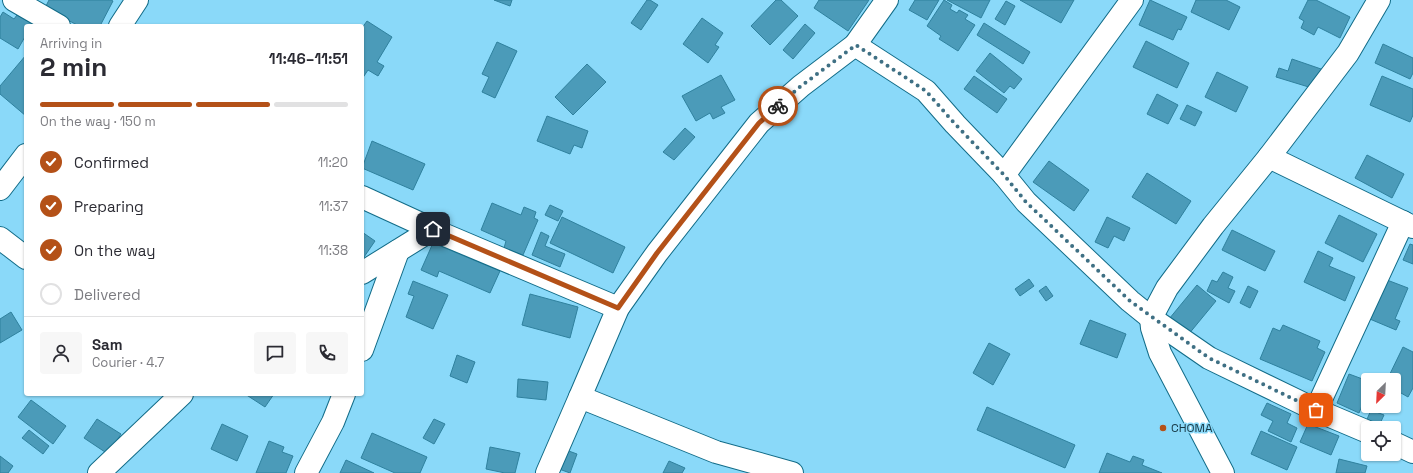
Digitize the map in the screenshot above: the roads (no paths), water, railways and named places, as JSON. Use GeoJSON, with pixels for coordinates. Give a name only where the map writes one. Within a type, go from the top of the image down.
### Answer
{"type":"FeatureCollection","features":[{"type":"Feature","properties":{"kind":"street"},"geometry":{"type":"LineString","coordinates":[[14,0],[56,24]]}},
{"type":"Feature","properties":{"kind":"street"},"geometry":{"type":"LineString","coordinates":[[121,24],[137,0]]}},
{"type":"Feature","properties":{"kind":"street"},"geometry":{"type":"LineString","coordinates":[[547,473],[618,308],[657,253],[759,123],[801,86],[856,45],[887,0]]}},
{"type":"Feature","properties":{"kind":"street"},"geometry":{"type":"LineString","coordinates":[[1004,175],[1132,0]]}},
{"type":"Feature","properties":{"kind":"street"},"geometry":{"type":"LineString","coordinates":[[1223,473],[1160,353],[1152,328],[1151,318],[1167,288],[1213,226],[1269,158],[1348,53],[1379,0]]}},
{"type":"Feature","properties":{"kind":"street"},"geometry":{"type":"LineString","coordinates":[[856,45],[926,91],[955,124],[1004,175],[1026,202],[1130,301],[1151,318],[1209,358],[1316,410],[1361,429]]}},
{"type":"Feature","properties":{"kind":"street"},"geometry":{"type":"LineString","coordinates":[[0,189],[24,158]]}},
{"type":"Feature","properties":{"kind":"street"},"geometry":{"type":"LineString","coordinates":[[1269,158],[1408,224],[1316,410]]}},
{"type":"Feature","properties":{"kind":"street"},"geometry":{"type":"LineString","coordinates":[[364,198],[618,308]]}},
{"type":"Feature","properties":{"kind":"street"},"geometry":{"type":"LineString","coordinates":[[364,273],[433,229]]}},
{"type":"Feature","properties":{"kind":"street"},"geometry":{"type":"LineString","coordinates":[[0,238],[24,256]]}},
{"type":"Feature","properties":{"kind":"street"},"geometry":{"type":"LineString","coordinates":[[364,344],[398,251]]}},
{"type":"Feature","properties":{"kind":"street"},"geometry":{"type":"LineString","coordinates":[[100,473],[180,396]]}},
{"type":"Feature","properties":{"kind":"street"},"geometry":{"type":"LineString","coordinates":[[306,473],[333,422],[343,396]]}},
{"type":"Feature","properties":{"kind":"street"},"geometry":{"type":"LineString","coordinates":[[580,397],[716,452],[792,473]]}},
{"type":"Feature","properties":{"kind":"street"},"geometry":{"type":"LineString","coordinates":[[1401,446],[1413,452]]}},
{"type":"Feature","properties":{"kind":"place","name":"CHOMA"},"geometry":{"type":"Point","coordinates":[1163,428]}}]}
